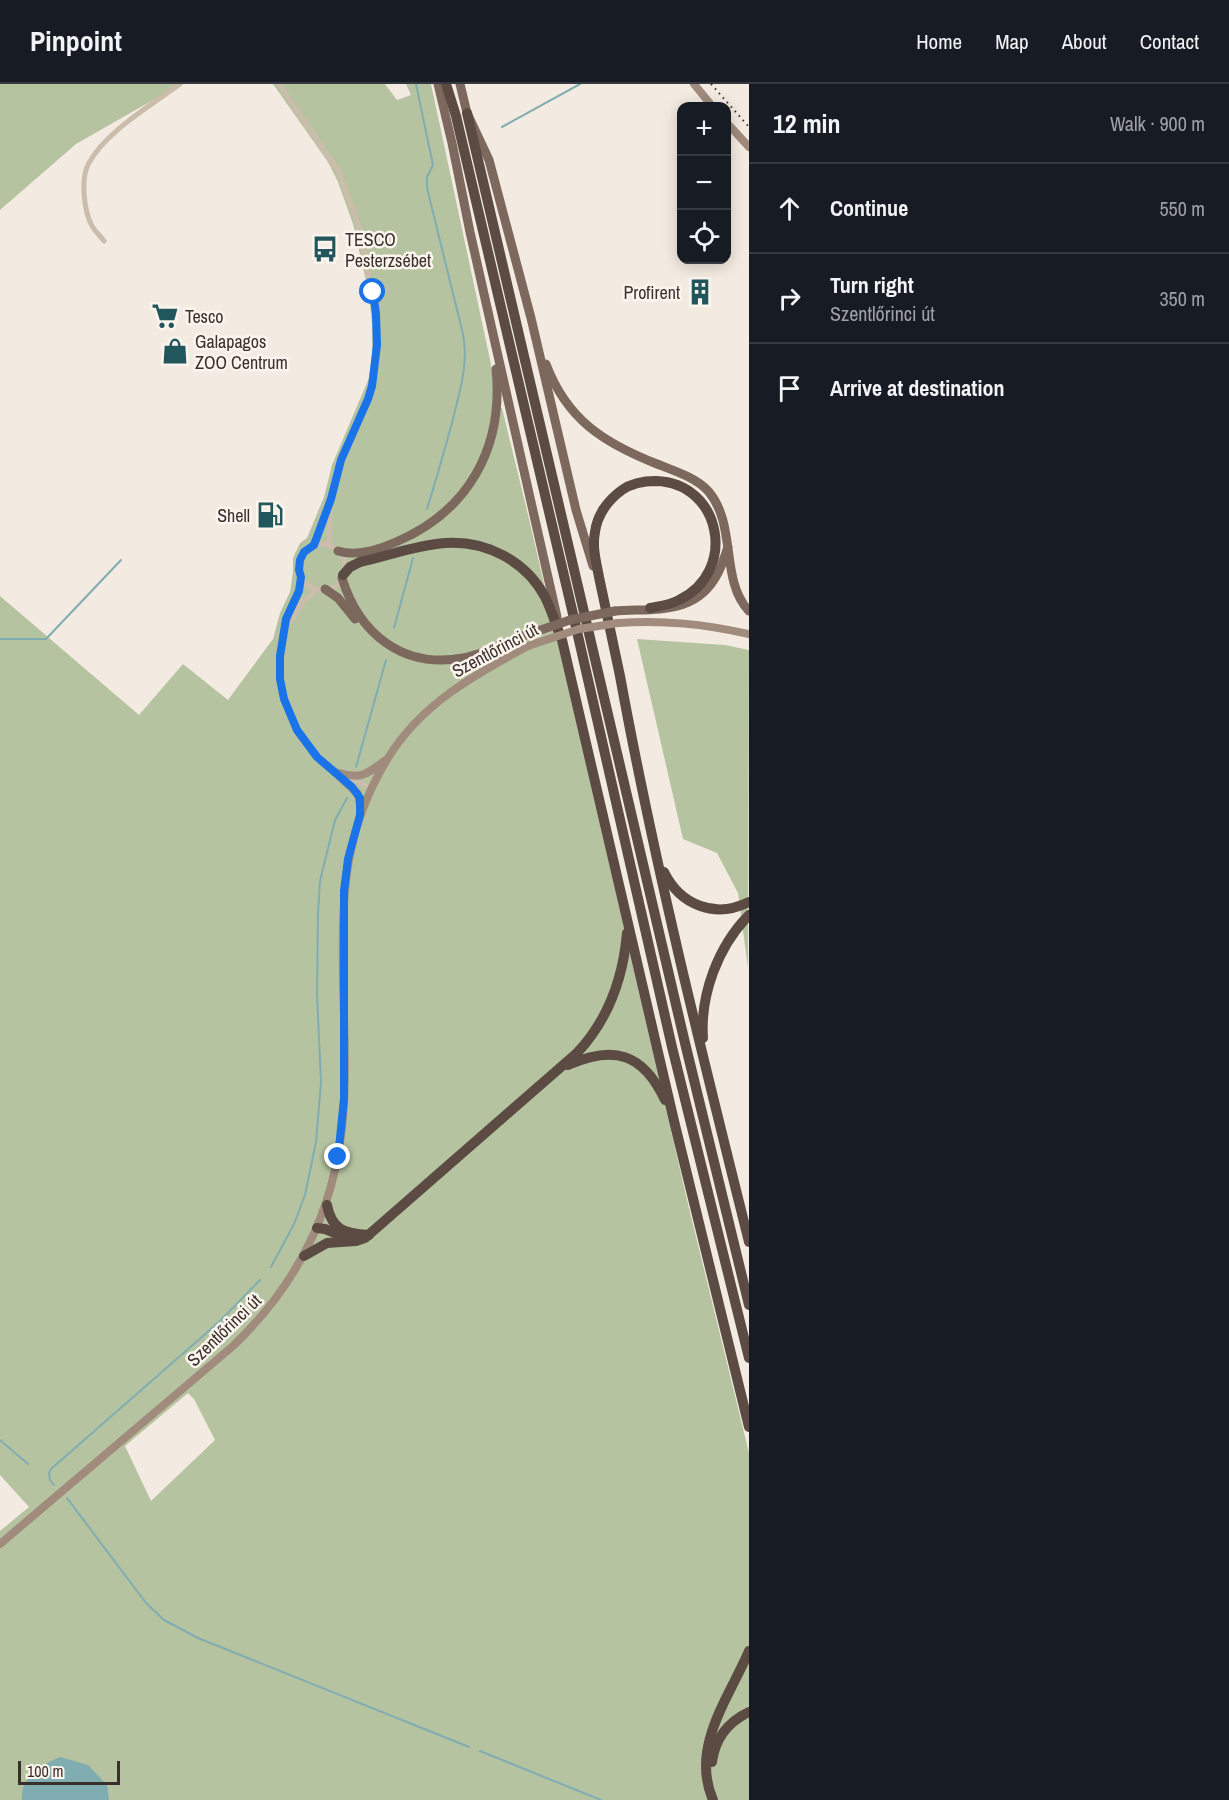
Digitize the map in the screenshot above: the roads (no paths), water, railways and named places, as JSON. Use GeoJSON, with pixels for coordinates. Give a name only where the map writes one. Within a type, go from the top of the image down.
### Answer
{"type":"FeatureCollection","features":[{"type":"Feature","properties":{"kind":"highway"},"geometry":{"type":"LineString","coordinates":[[446,84],[456,116],[573,614],[672,1047],[749,1358]]}},
{"type":"Feature","properties":{"kind":"highway"},"geometry":{"type":"LineString","coordinates":[[467,113],[685,1043],[749,1305]]}},
{"type":"Feature","properties":{"kind":"highway"},"geometry":{"type":"LineString","coordinates":[[650,608],[673,603],[689,595],[706,577],[715,558],[714,526],[707,511],[690,492],[667,482],[650,481],[631,485],[616,495],[602,512],[595,531],[594,545],[603,600],[652,838],[749,1242]]}},
{"type":"Feature","properties":{"kind":"highway"},"geometry":{"type":"LineString","coordinates":[[342,576],[350,567],[360,562],[431,545],[460,543],[487,548],[513,562],[536,584],[550,608],[562,640],[674,1121],[749,1427]]}},
{"type":"Feature","properties":{"kind":"highway"},"geometry":{"type":"LineString","coordinates":[[652,838],[669,883],[684,899],[701,906],[718,909],[736,907],[749,902]]}},
{"type":"Feature","properties":{"kind":"highway"},"geometry":{"type":"LineString","coordinates":[[708,1077],[703,1035],[707,992],[723,951],[749,915]]}},
{"type":"Feature","properties":{"kind":"highway"},"geometry":{"type":"LineString","coordinates":[[304,1256],[324,1244],[334,1241],[356,1241],[369,1235],[586,1044],[610,1006],[621,974],[628,924]]}},
{"type":"Feature","properties":{"kind":"highway"},"geometry":{"type":"LineString","coordinates":[[562,1067],[582,1059],[605,1054],[631,1059],[650,1074],[661,1091],[674,1121]]}},
{"type":"Feature","properties":{"kind":"highway"},"geometry":{"type":"LineString","coordinates":[[327,1205],[333,1223],[341,1230],[369,1235]]}},
{"type":"Feature","properties":{"kind":"highway"},"geometry":{"type":"LineString","coordinates":[[317,1228],[345,1237],[369,1235]]}},
{"type":"Feature","properties":{"kind":"highway"},"geometry":{"type":"LineString","coordinates":[[317,1228],[325,1237],[334,1241]]}},
{"type":"Feature","properties":{"kind":"highway"},"geometry":{"type":"LineString","coordinates":[[713,1800],[706,1775],[706,1751],[716,1720],[749,1651]]}},
{"type":"Feature","properties":{"kind":"highway"},"geometry":{"type":"LineString","coordinates":[[720,1800],[713,1779],[714,1750],[727,1727],[749,1712]]}},
{"type":"Feature","properties":{"kind":"main road"},"geometry":{"type":"LineString","coordinates":[[438,84],[562,640]]}},
{"type":"Feature","properties":{"kind":"main road"},"geometry":{"type":"LineString","coordinates":[[460,84],[467,113],[489,160],[531,318],[576,510],[603,600]]}},
{"type":"Feature","properties":{"kind":"main road"},"geometry":{"type":"LineString","coordinates":[[694,84],[709,102]]}},
{"type":"Feature","properties":{"kind":"main road"},"geometry":{"type":"LineString","coordinates":[[731,127],[749,147]]}},
{"type":"Feature","properties":{"kind":"main road"},"geometry":{"type":"LineString","coordinates":[[531,318],[550,373],[562,397],[585,425],[613,444],[687,477],[708,491],[721,515],[737,592],[743,605],[749,611]]}},
{"type":"Feature","properties":{"kind":"main road"},"geometry":{"type":"LineString","coordinates":[[338,551],[348,554],[358,553],[380,548],[408,537],[444,513],[469,484],[481,465],[495,427],[498,384],[493,334]]}},
{"type":"Feature","properties":{"kind":"main road"},"geometry":{"type":"LineString","coordinates":[[342,576],[353,607],[366,626],[383,642],[400,651],[436,660],[459,659],[570,620],[615,611],[663,609],[691,602],[703,593],[720,571],[728,546]]}},
{"type":"Feature","properties":{"kind":"main road"},"geometry":{"type":"LineString","coordinates":[[321,589],[338,598],[357,621],[366,626]]}},
{"type":"Feature","properties":{"kind":"main road","name":"Szentlőrinci út"},"geometry":{"type":"LineString","coordinates":[[0,1544],[233,1346],[272,1305],[304,1256],[327,1205],[338,1157],[344,1105],[344,891],[348,859],[360,815],[372,789],[388,759],[415,724],[444,697],[472,677],[528,646],[579,629],[618,623],[683,622],[749,634]]}},
{"type":"Feature","properties":{"kind":"main road"},"geometry":{"type":"LineString","coordinates":[[335,772],[353,776],[363,775],[388,759]]}},
{"type":"Feature","properties":{"kind":"main road"},"geometry":{"type":"LineString","coordinates":[[335,772],[358,794],[361,802],[360,815]]}},
{"type":"Feature","properties":{"kind":"street"},"geometry":{"type":"LineString","coordinates":[[104,241],[92,226],[88,212],[84,183],[87,164],[113,134],[180,84]]}},
{"type":"Feature","properties":{"kind":"street"},"geometry":{"type":"LineString","coordinates":[[279,84],[339,172],[358,225],[376,314],[377,345],[372,386],[341,460],[331,499],[314,545]]}},
{"type":"Feature","properties":{"kind":"street"},"geometry":{"type":"LineString","coordinates":[[329,545],[331,499]]}},
{"type":"Feature","properties":{"kind":"street"},"geometry":{"type":"LineString","coordinates":[[286,626],[301,604],[321,589],[335,585],[342,576],[344,562],[338,551],[329,545],[314,545],[301,557],[299,591],[290,609],[281,646],[281,685],[287,709],[305,743],[323,763],[335,772],[372,789]]}},
{"type":"Feature","properties":{"kind":"street"},"geometry":{"type":"LineString","coordinates":[[301,577],[309,586],[321,589]]}},
{"type":"Feature","properties":{"kind":"water"},"geometry":{"type":"Polygon","coordinates":[[[60,1757],[88,1765],[107,1785],[109,1800],[22,1800],[22,1792],[28,1778],[46,1764],[60,1757]]]}},
{"type":"Feature","properties":{"kind":"waterway"},"geometry":{"type":"LineString","coordinates":[[416,84],[433,165],[427,177],[427,188],[465,345],[460,390],[427,509]]}},
{"type":"Feature","properties":{"kind":"waterway"},"geometry":{"type":"LineString","coordinates":[[502,127],[580,84]]}},
{"type":"Feature","properties":{"kind":"waterway"},"geometry":{"type":"LineString","coordinates":[[394,628],[413,558]]}},
{"type":"Feature","properties":{"kind":"waterway"},"geometry":{"type":"LineString","coordinates":[[0,639],[46,639],[121,560]]}},
{"type":"Feature","properties":{"kind":"waterway"},"geometry":{"type":"LineString","coordinates":[[356,767],[386,660]]}},
{"type":"Feature","properties":{"kind":"waterway"},"geometry":{"type":"LineString","coordinates":[[271,1267],[294,1224],[305,1195],[316,1142],[321,1082],[317,994],[320,881],[335,820],[347,798]]}},
{"type":"Feature","properties":{"kind":"waterway"},"geometry":{"type":"LineString","coordinates":[[54,1485],[50,1480],[51,1469],[219,1322],[260,1280]]}},
{"type":"Feature","properties":{"kind":"waterway"},"geometry":{"type":"LineString","coordinates":[[0,1440],[28,1464]]}},
{"type":"Feature","properties":{"kind":"waterway"},"geometry":{"type":"LineString","coordinates":[[67,1498],[146,1603],[164,1620],[198,1638],[469,1747]]}},
{"type":"Feature","properties":{"kind":"waterway"},"geometry":{"type":"LineString","coordinates":[[480,1751],[601,1800]]}},
{"type":"Feature","properties":{"kind":"railway"},"geometry":{"type":"LineString","coordinates":[[711,84],[749,127]]}},
{"type":"Feature","properties":{"kind":"place","name":"TESCO Pesterzsébet"},"geometry":{"type":"Point","coordinates":[325,249]}},
{"type":"Feature","properties":{"kind":"place","name":"Profirent"},"geometry":{"type":"Point","coordinates":[700,292]}},
{"type":"Feature","properties":{"kind":"place","name":"Tesco"},"geometry":{"type":"Point","coordinates":[165,316]}},
{"type":"Feature","properties":{"kind":"place","name":"Galapagos ZOO Centrum"},"geometry":{"type":"Point","coordinates":[175,351]}},
{"type":"Feature","properties":{"kind":"place","name":"Shell"},"geometry":{"type":"Point","coordinates":[270,515]}}]}
